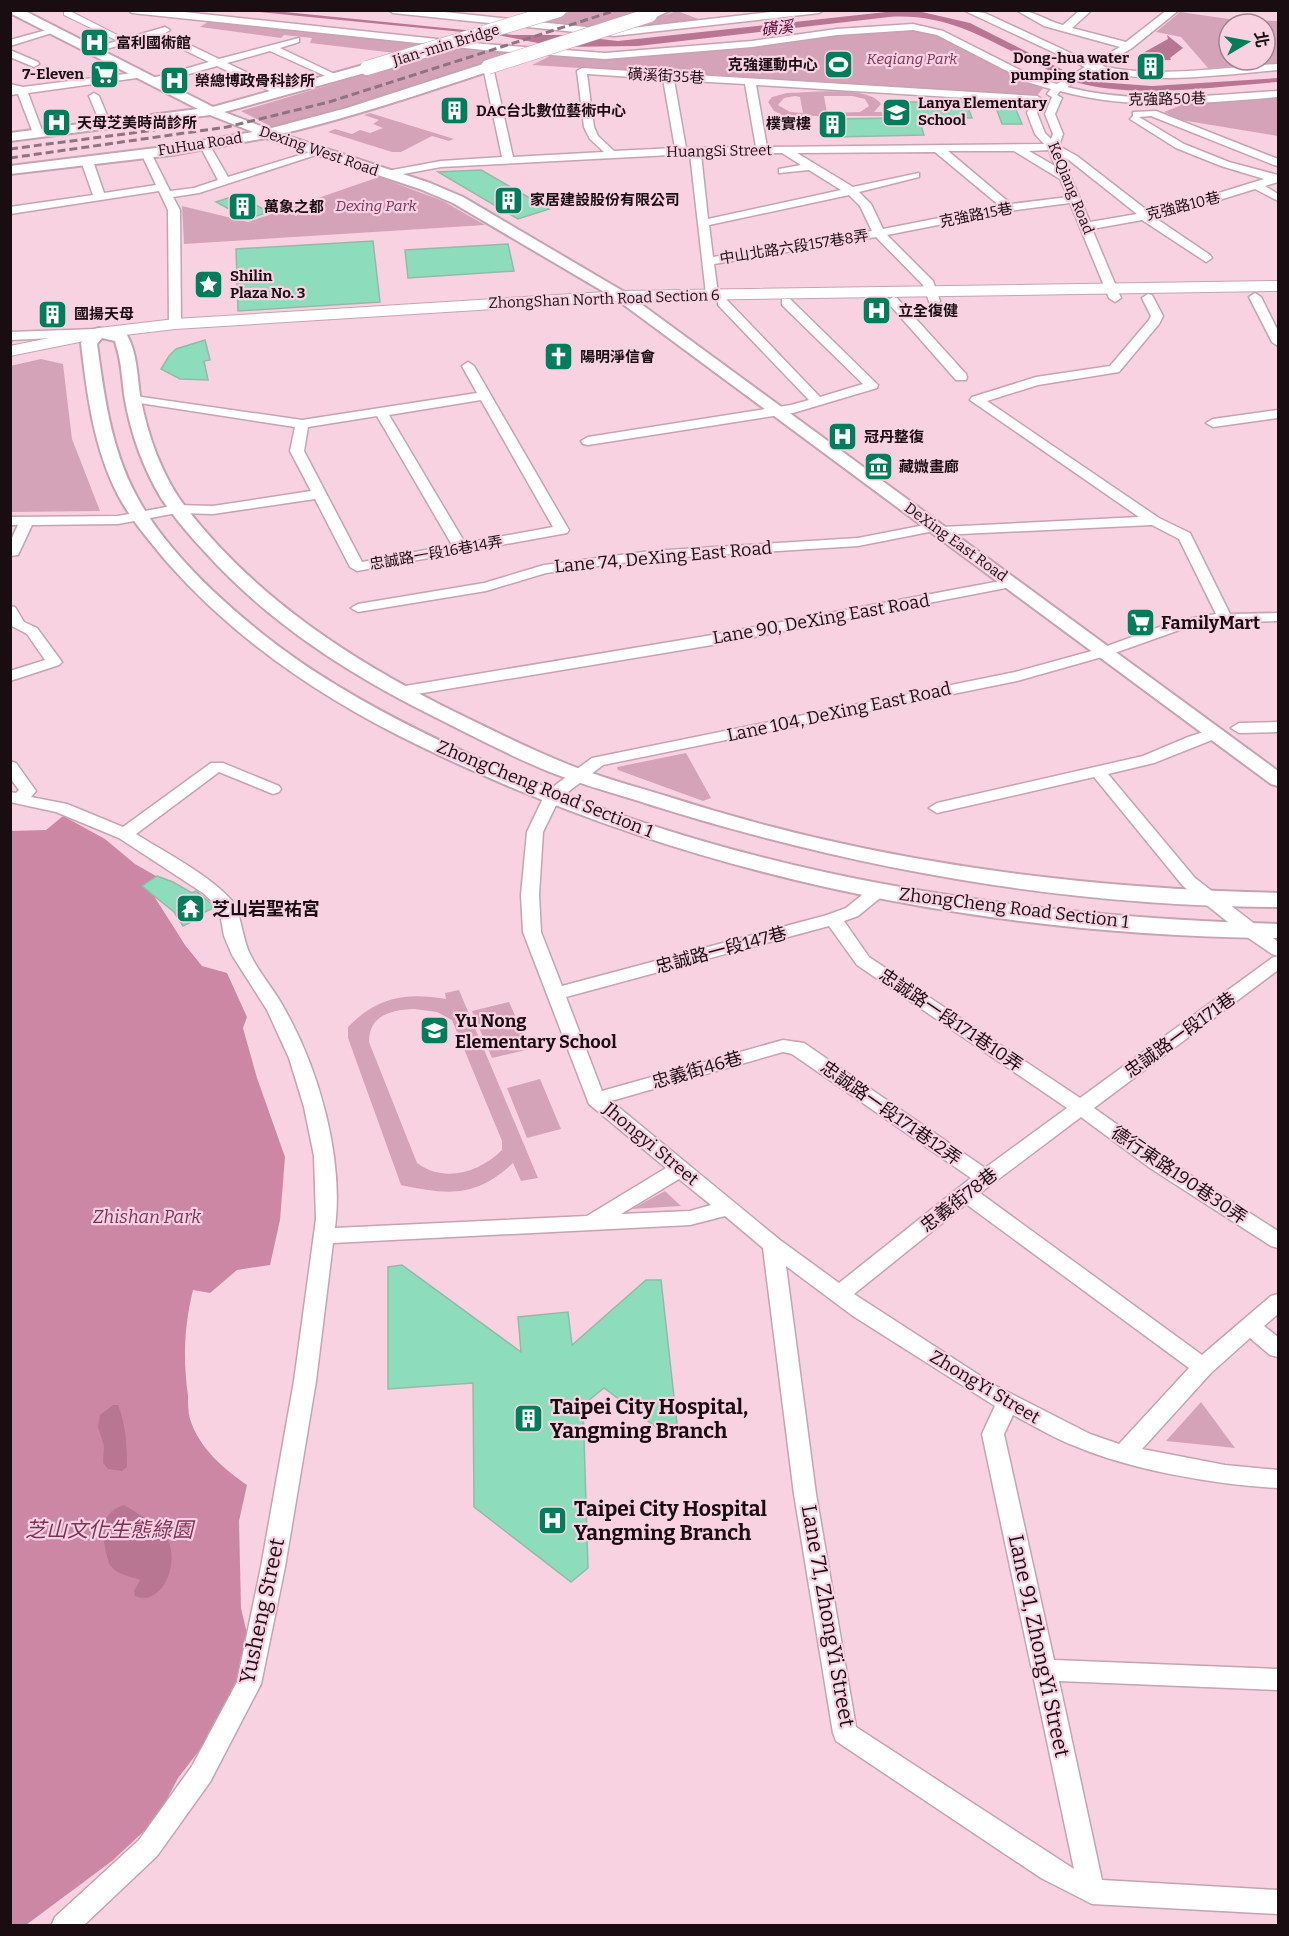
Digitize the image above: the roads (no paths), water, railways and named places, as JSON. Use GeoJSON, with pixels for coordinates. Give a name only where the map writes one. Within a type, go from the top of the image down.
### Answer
{"type":"FeatureCollection","features":[{"type":"Feature","properties":{"kind":"main road"},"geometry":{"type":"LineString","coordinates":[[1113,293],[1278,286]]}},
{"type":"Feature","properties":{"kind":"main road","name":"ZhongShan North Road Section 6"},"geometry":{"type":"LineString","coordinates":[[94,338],[175,324],[627,300],[1113,293]]}},
{"type":"Feature","properties":{"kind":"main road"},"geometry":{"type":"LineString","coordinates":[[1113,293],[1148,298],[1278,296]]}},
{"type":"Feature","properties":{"kind":"main road","name":"ZhongShan North Road Section 6"},"geometry":{"type":"LineString","coordinates":[[717,298],[786,302],[893,301],[933,297]]}},
{"type":"Feature","properties":{"kind":"main road","name":"ZhongShan North Road Section 6"},"geometry":{"type":"LineString","coordinates":[[122,338],[215,328],[627,300]]}},
{"type":"Feature","properties":{"kind":"main road"},"geometry":{"type":"LineString","coordinates":[[10,359],[94,338]]}},
{"type":"Feature","properties":{"kind":"main road"},"geometry":{"type":"LineString","coordinates":[[10,351],[94,338],[122,338]]}},
{"type":"Feature","properties":{"kind":"street","name":"Dexing West Road"},"geometry":{"type":"LineString","coordinates":[[13,10],[212,111],[266,134],[425,186],[458,200],[627,300]]}},
{"type":"Feature","properties":{"kind":"street","name":"克強路50巷"},"geometry":{"type":"LineString","coordinates":[[132,10],[605,56],[752,44],[837,32],[912,27],[940,33],[1057,94],[1151,102],[1278,94]]}},
{"type":"Feature","properties":{"kind":"street"},"geometry":{"type":"LineString","coordinates":[[393,10],[614,33],[770,13],[819,10]]}},
{"type":"Feature","properties":{"kind":"street","name":"Jian-min Bridge"},"geometry":{"type":"LineString","coordinates":[[368,68],[559,10]]}},
{"type":"Feature","properties":{"kind":"street","name":"FuHua Road"},"geometry":{"type":"LineString","coordinates":[[10,170],[146,153],[266,134],[394,99],[665,10]]}},
{"type":"Feature","properties":{"kind":"street"},"geometry":{"type":"LineString","coordinates":[[968,10],[1094,67],[1119,73],[1142,75],[1278,67]]}},
{"type":"Feature","properties":{"kind":"street"},"geometry":{"type":"LineString","coordinates":[[1021,10],[1032,18],[1064,29],[1128,46]]}},
{"type":"Feature","properties":{"kind":"street"},"geometry":{"type":"LineString","coordinates":[[1064,29],[1087,10]]}},
{"type":"Feature","properties":{"kind":"street"},"geometry":{"type":"LineString","coordinates":[[1174,10],[1128,46],[1057,94],[1050,114],[1058,134],[1053,147],[1073,158],[1145,215],[1206,258]]}},
{"type":"Feature","properties":{"kind":"street"},"geometry":{"type":"LineString","coordinates":[[67,13],[125,41]]}},
{"type":"Feature","properties":{"kind":"street"},"geometry":{"type":"LineString","coordinates":[[91,50],[189,23],[194,16]]}},
{"type":"Feature","properties":{"kind":"street"},"geometry":{"type":"LineString","coordinates":[[10,43],[53,31]]}},
{"type":"Feature","properties":{"kind":"street"},"geometry":{"type":"LineString","coordinates":[[155,32],[280,92]]}},
{"type":"Feature","properties":{"kind":"street"},"geometry":{"type":"LineString","coordinates":[[153,81],[295,40]]}},
{"type":"Feature","properties":{"kind":"street"},"geometry":{"type":"LineString","coordinates":[[270,47],[336,77]]}},
{"type":"Feature","properties":{"kind":"street"},"geometry":{"type":"LineString","coordinates":[[10,52],[34,64]]}},
{"type":"Feature","properties":{"kind":"street"},"geometry":{"type":"LineString","coordinates":[[488,67],[508,160]]}},
{"type":"Feature","properties":{"kind":"street","name":"FuHua Road"},"geometry":{"type":"LineString","coordinates":[[10,137],[212,111],[368,68]]}},
{"type":"Feature","properties":{"kind":"street","name":"磺溪街35巷"},"geometry":{"type":"LineString","coordinates":[[611,155],[609,149],[594,137],[589,126],[582,71],[1036,99],[1032,113],[1040,134],[1053,147]]}},
{"type":"Feature","properties":{"kind":"street"},"geometry":{"type":"LineString","coordinates":[[16,92],[140,75]]}},
{"type":"Feature","properties":{"kind":"street"},"geometry":{"type":"LineString","coordinates":[[668,76],[681,151]]}},
{"type":"Feature","properties":{"kind":"street"},"geometry":{"type":"LineString","coordinates":[[750,81],[762,150]]}},
{"type":"Feature","properties":{"kind":"street"},"geometry":{"type":"LineString","coordinates":[[10,85],[38,133]]}},
{"type":"Feature","properties":{"kind":"street"},"geometry":{"type":"LineString","coordinates":[[94,96],[106,125]]}},
{"type":"Feature","properties":{"kind":"street"},"geometry":{"type":"LineString","coordinates":[[1277,178],[1225,165],[1180,146],[1136,116],[1152,113],[1278,163]]}},
{"type":"Feature","properties":{"kind":"street"},"geometry":{"type":"LineString","coordinates":[[204,144],[225,182]]}},
{"type":"Feature","properties":{"kind":"street"},"geometry":{"type":"LineString","coordinates":[[1016,147],[1067,178]]}},
{"type":"Feature","properties":{"kind":"street","name":"HuangSi Street"},"geometry":{"type":"LineString","coordinates":[[387,174],[441,164],[681,151],[1053,147]]}},
{"type":"Feature","properties":{"kind":"street","name":"KeQiang Road"},"geometry":{"type":"LineString","coordinates":[[1053,147],[1113,293]]}},
{"type":"Feature","properties":{"kind":"street"},"geometry":{"type":"LineString","coordinates":[[937,148],[1009,208]]}},
{"type":"Feature","properties":{"kind":"street"},"geometry":{"type":"LineString","coordinates":[[783,149],[851,191],[865,204],[879,233],[929,284],[933,297]]}},
{"type":"Feature","properties":{"kind":"street"},"geometry":{"type":"LineString","coordinates":[[695,151],[709,261],[717,298],[817,401]]}},
{"type":"Feature","properties":{"kind":"street"},"geometry":{"type":"LineString","coordinates":[[10,211],[99,196],[195,191],[320,152]]}},
{"type":"Feature","properties":{"kind":"street"},"geometry":{"type":"LineString","coordinates":[[146,153],[174,210],[175,324]]}},
{"type":"Feature","properties":{"kind":"street"},"geometry":{"type":"LineString","coordinates":[[87,161],[99,196]]}},
{"type":"Feature","properties":{"kind":"street"},"geometry":{"type":"LineString","coordinates":[[783,171],[811,166]]}},
{"type":"Feature","properties":{"kind":"street"},"geometry":{"type":"LineString","coordinates":[[704,223],[915,175]]}},
{"type":"Feature","properties":{"kind":"street","name":"克強路10巷"},"geometry":{"type":"LineString","coordinates":[[1086,226],[1104,225],[1145,215],[1258,186],[1277,178]]}},
{"type":"Feature","properties":{"kind":"street"},"geometry":{"type":"LineString","coordinates":[[1258,186],[1278,198]]}},
{"type":"Feature","properties":{"kind":"street","name":"克強路15巷"},"geometry":{"type":"LineString","coordinates":[[879,233],[1009,208],[1075,199]]}},
{"type":"Feature","properties":{"kind":"street","name":"中山北路六段157巷8弄"},"geometry":{"type":"LineString","coordinates":[[709,261],[879,233]]}},
{"type":"Feature","properties":{"kind":"street"},"geometry":{"type":"LineString","coordinates":[[1255,297],[1278,342]]}},
{"type":"Feature","properties":{"kind":"street"},"geometry":{"type":"LineString","coordinates":[[1148,298],[1157,316],[1155,321],[1114,369],[1044,379],[977,400],[1154,521],[1185,536],[1225,618]]}},
{"type":"Feature","properties":{"kind":"street","name":"DeXing East Road"},"geometry":{"type":"LineString","coordinates":[[627,300],[1278,780]]}},
{"type":"Feature","properties":{"kind":"street"},"geometry":{"type":"LineString","coordinates":[[893,301],[961,377]]}},
{"type":"Feature","properties":{"kind":"street"},"geometry":{"type":"LineString","coordinates":[[588,441],[780,412],[872,385],[786,302]]}},
{"type":"Feature","properties":{"kind":"street"},"geometry":{"type":"LineString","coordinates":[[10,336],[94,338]]}},
{"type":"Feature","properties":{"kind":"street","name":"ZhongCheng Road Section 1"},"geometry":{"type":"LineString","coordinates":[[94,338],[103,435],[138,515],[185,573],[226,613],[265,645],[328,688],[402,730],[493,772],[654,834],[776,868],[879,890],[976,907],[1065,918],[1278,932]]}},
{"type":"Feature","properties":{"kind":"street","name":"ZhongCheng Road Section 1"},"geometry":{"type":"LineString","coordinates":[[122,338],[126,347],[140,428],[155,468],[177,509],[228,568],[274,610],[326,649],[399,692],[528,755],[577,775],[783,838],[867,857],[1064,887],[1210,899],[1278,900]]}},
{"type":"Feature","properties":{"kind":"street"},"geometry":{"type":"LineString","coordinates":[[133,398],[302,424],[484,396],[468,366]]}},
{"type":"Feature","properties":{"kind":"street","name":"忠誠路一段16巷14弄"},"geometry":{"type":"LineString","coordinates":[[302,424],[297,451],[317,494],[357,567],[562,530],[484,396]]}},
{"type":"Feature","properties":{"kind":"street"},"geometry":{"type":"LineString","coordinates":[[381,412],[461,548]]}},
{"type":"Feature","properties":{"kind":"street"},"geometry":{"type":"LineString","coordinates":[[1213,423],[1278,414]]}},
{"type":"Feature","properties":{"kind":"street"},"geometry":{"type":"LineString","coordinates":[[10,521],[118,520],[177,509],[213,510],[317,494]]}},
{"type":"Feature","properties":{"kind":"street"},"geometry":{"type":"LineString","coordinates":[[13,552],[27,521]]}},
{"type":"Feature","properties":{"kind":"street","name":"Lane 74, DeXing East Road"},"geometry":{"type":"LineString","coordinates":[[358,608],[486,588],[544,569],[662,554],[858,542],[938,529],[1154,521]]}},
{"type":"Feature","properties":{"kind":"street","name":"Lane 90, DeXing East Road"},"geometry":{"type":"LineString","coordinates":[[399,692],[894,607],[1011,583]]}},
{"type":"Feature","properties":{"kind":"street"},"geometry":{"type":"LineString","coordinates":[[10,610],[18,624],[32,631],[54,662],[10,676]]}},
{"type":"Feature","properties":{"kind":"street","name":"Lane 104, DeXing East Road"},"geometry":{"type":"LineString","coordinates":[[552,796],[598,761],[1017,676],[1104,652],[1181,624],[1225,618],[1278,617]]}},
{"type":"Feature","properties":{"kind":"street"},"geometry":{"type":"LineString","coordinates":[[1239,728],[1278,727]]}},
{"type":"Feature","properties":{"kind":"street"},"geometry":{"type":"LineString","coordinates":[[937,808],[1148,760],[1216,733]]}},
{"type":"Feature","properties":{"kind":"street"},"geometry":{"type":"LineString","coordinates":[[10,766],[28,791],[15,797]]}},
{"type":"Feature","properties":{"kind":"street"},"geometry":{"type":"LineString","coordinates":[[125,834],[217,766],[273,789]]}},
{"type":"Feature","properties":{"kind":"street"},"geometry":{"type":"LineString","coordinates":[[1097,771],[1189,882],[1250,931],[1278,950]]}},
{"type":"Feature","properties":{"kind":"street","name":"Jhongyi Street"},"geometry":{"type":"LineString","coordinates":[[552,796],[535,832],[530,895],[532,932],[596,1099],[729,1208]]}},
{"type":"Feature","properties":{"kind":"street"},"geometry":{"type":"LineString","coordinates":[[15,797],[61,808],[125,834],[209,889],[227,906],[233,936],[241,955],[276,1009],[298,1058],[315,1107],[324,1156],[326,1219],[324,1236],[690,1218],[729,1208]]}},
{"type":"Feature","properties":{"kind":"street","name":"忠誠路一段147巷"},"geometry":{"type":"LineString","coordinates":[[556,994],[833,919],[852,912],[879,890]]}},
{"type":"Feature","properties":{"kind":"street","name":"忠誠路一段171巷10弄"},"geometry":{"type":"LineString","coordinates":[[833,919],[863,961],[1081,1108]]}},
{"type":"Feature","properties":{"kind":"street","name":"忠誠路一段171巷"},"geometry":{"type":"LineString","coordinates":[[1081,1108],[1278,962]]}},
{"type":"Feature","properties":{"kind":"street","name":"忠義街46巷"},"geometry":{"type":"LineString","coordinates":[[596,1099],[783,1046],[797,1048]]}},
{"type":"Feature","properties":{"kind":"street","name":"忠誠路一段171巷12弄"},"geometry":{"type":"LineString","coordinates":[[797,1048],[986,1178]]}},
{"type":"Feature","properties":{"kind":"street","name":"忠義街78巷"},"geometry":{"type":"LineString","coordinates":[[839,1295],[986,1178],[1081,1108]]}},
{"type":"Feature","properties":{"kind":"street","name":"德行東路190巷30弄"},"geometry":{"type":"LineString","coordinates":[[1081,1108],[1156,1163],[1278,1241]]}},
{"type":"Feature","properties":{"kind":"street"},"geometry":{"type":"LineString","coordinates":[[594,1221],[680,1169]]}},
{"type":"Feature","properties":{"kind":"street"},"geometry":{"type":"LineString","coordinates":[[967,1194],[1203,1367]]}},
{"type":"Feature","properties":{"kind":"street","name":"ZhongYi Street"},"geometry":{"type":"LineString","coordinates":[[729,1208],[772,1245],[839,1295],[1007,1403],[1082,1440],[1123,1454],[1225,1474],[1278,1479]]}},
{"type":"Feature","properties":{"kind":"street","name":"Yusheng Street"},"geometry":{"type":"LineString","coordinates":[[64,1926],[148,1848],[201,1774],[249,1684],[273,1567],[304,1381],[324,1236]]}},
{"type":"Feature","properties":{"kind":"street","name":"Lane 71, ZhongYi Street"},"geometry":{"type":"LineString","coordinates":[[772,1245],[806,1494],[845,1733],[1050,1869],[1092,1892]]}},
{"type":"Feature","properties":{"kind":"street"},"geometry":{"type":"LineString","coordinates":[[1123,1454],[1203,1367],[1278,1302]]}},
{"type":"Feature","properties":{"kind":"street"},"geometry":{"type":"LineString","coordinates":[[1250,1326],[1278,1349]]}},
{"type":"Feature","properties":{"kind":"street","name":"Lane 91, ZhongYi Street"},"geometry":{"type":"LineString","coordinates":[[1007,1403],[993,1434],[1092,1892]]}},
{"type":"Feature","properties":{"kind":"street"},"geometry":{"type":"LineString","coordinates":[[1044,1670],[1278,1679]]}},
{"type":"Feature","properties":{"kind":"street"},"geometry":{"type":"LineString","coordinates":[[1092,1892],[1278,1902]]}},
{"type":"Feature","properties":{"kind":"water","name":"磺溪"},"geometry":{"type":"Polygon","coordinates":[[[249,11],[275,11],[514,35],[565,35],[618,41],[886,12],[922,12],[970,23],[1065,71],[1097,82],[1152,86],[1278,78],[1278,82],[1147,91],[1095,87],[1062,77],[1000,45],[947,23],[910,17],[889,17],[638,46],[558,47],[503,36],[249,11]]]}},
{"type":"Feature","properties":{"kind":"water"},"geometry":{"type":"Polygon","coordinates":[[[1167,35],[1183,48],[1170,58],[1171,60],[1142,61],[1141,54],[1168,39],[1167,35]]]}},
{"type":"Feature","properties":{"kind":"water"},"geometry":{"type":"Polygon","coordinates":[[[113,1405],[118,1405],[126,1436],[127,1467],[122,1471],[108,1469],[103,1463],[104,1446],[98,1427],[100,1415],[113,1405]]]}},
{"type":"Feature","properties":{"kind":"water"},"geometry":{"type":"Polygon","coordinates":[[[124,1505],[157,1528],[166,1537],[170,1546],[172,1557],[167,1579],[154,1595],[145,1598],[135,1596],[134,1591],[140,1580],[113,1568],[106,1552],[103,1537],[104,1523],[111,1512],[124,1505]]]}},
{"type":"Feature","properties":{"kind":"railway"},"geometry":{"type":"LineString","coordinates":[[10,158],[227,127],[329,102],[617,10]]}},
{"type":"Feature","properties":{"kind":"railway"},"geometry":{"type":"LineString","coordinates":[[10,149],[155,130]]}},
{"type":"Feature","properties":{"kind":"place","name":"富利國術館"},"geometry":{"type":"Point","coordinates":[95,43]}},
{"type":"Feature","properties":{"kind":"place","name":"克強運動中心"},"geometry":{"type":"Point","coordinates":[839,65]}},
{"type":"Feature","properties":{"kind":"place","name":"Dong-hua water pumping station"},"geometry":{"type":"Point","coordinates":[1150,67]}},
{"type":"Feature","properties":{"kind":"place","name":"7-Eleven"},"geometry":{"type":"Point","coordinates":[105,74]}},
{"type":"Feature","properties":{"kind":"place","name":"榮總博政骨科診所"},"geometry":{"type":"Point","coordinates":[174,81]}},
{"type":"Feature","properties":{"kind":"place","name":"DAC台北數位藝術中心"},"geometry":{"type":"Point","coordinates":[455,111]}},
{"type":"Feature","properties":{"kind":"place","name":"Lanya Elementary School"},"geometry":{"type":"Point","coordinates":[897,112]}},
{"type":"Feature","properties":{"kind":"place","name":"天母芝美時尚診所"},"geometry":{"type":"Point","coordinates":[56,123]}},
{"type":"Feature","properties":{"kind":"place","name":"樸實樓"},"geometry":{"type":"Point","coordinates":[832,124]}},
{"type":"Feature","properties":{"kind":"place","name":"家居建設股份有限公司"},"geometry":{"type":"Point","coordinates":[509,200]}},
{"type":"Feature","properties":{"kind":"place","name":"萬象之都"},"geometry":{"type":"Point","coordinates":[243,207]}},
{"type":"Feature","properties":{"kind":"place","name":"Shilin Plaza No. 3"},"geometry":{"type":"Point","coordinates":[209,285]}},
{"type":"Feature","properties":{"kind":"place","name":"立全復健"},"geometry":{"type":"Point","coordinates":[877,311]}},
{"type":"Feature","properties":{"kind":"place","name":"國揚天母"},"geometry":{"type":"Point","coordinates":[53,314]}},
{"type":"Feature","properties":{"kind":"place","name":"陽明淨信會"},"geometry":{"type":"Point","coordinates":[559,357]}},
{"type":"Feature","properties":{"kind":"place","name":"冠丹整復"},"geometry":{"type":"Point","coordinates":[843,437]}},
{"type":"Feature","properties":{"kind":"place","name":"藏媺畫廊"},"geometry":{"type":"Point","coordinates":[878,467]}},
{"type":"Feature","properties":{"kind":"place","name":"FamilyMart"},"geometry":{"type":"Point","coordinates":[1140,623]}},
{"type":"Feature","properties":{"kind":"place","name":"芝山岩聖祐宮"},"geometry":{"type":"Point","coordinates":[191,909]}},
{"type":"Feature","properties":{"kind":"place","name":"Yu Nong Elementary School"},"geometry":{"type":"Point","coordinates":[434,1031]}},
{"type":"Feature","properties":{"kind":"place","name":"Taipei City Hospital, Yangming Branch"},"geometry":{"type":"Point","coordinates":[529,1419]}},
{"type":"Feature","properties":{"kind":"place","name":"Taipei City Hospital Yangming Branch"},"geometry":{"type":"Point","coordinates":[553,1521]}},
{"type":"Feature","properties":{"kind":"park label","name":"Keqiang Park"},"geometry":{"type":"Point","coordinates":[912,59]}},
{"type":"Feature","properties":{"kind":"park label","name":"Dexing Park"},"geometry":{"type":"Point","coordinates":[376,206]}},
{"type":"Feature","properties":{"kind":"park label","name":"Zhishan Park"},"geometry":{"type":"Point","coordinates":[147,1217]}},
{"type":"Feature","properties":{"kind":"park label","name":"芝山文化生態綠園"},"geometry":{"type":"Point","coordinates":[109,1530]}}]}
